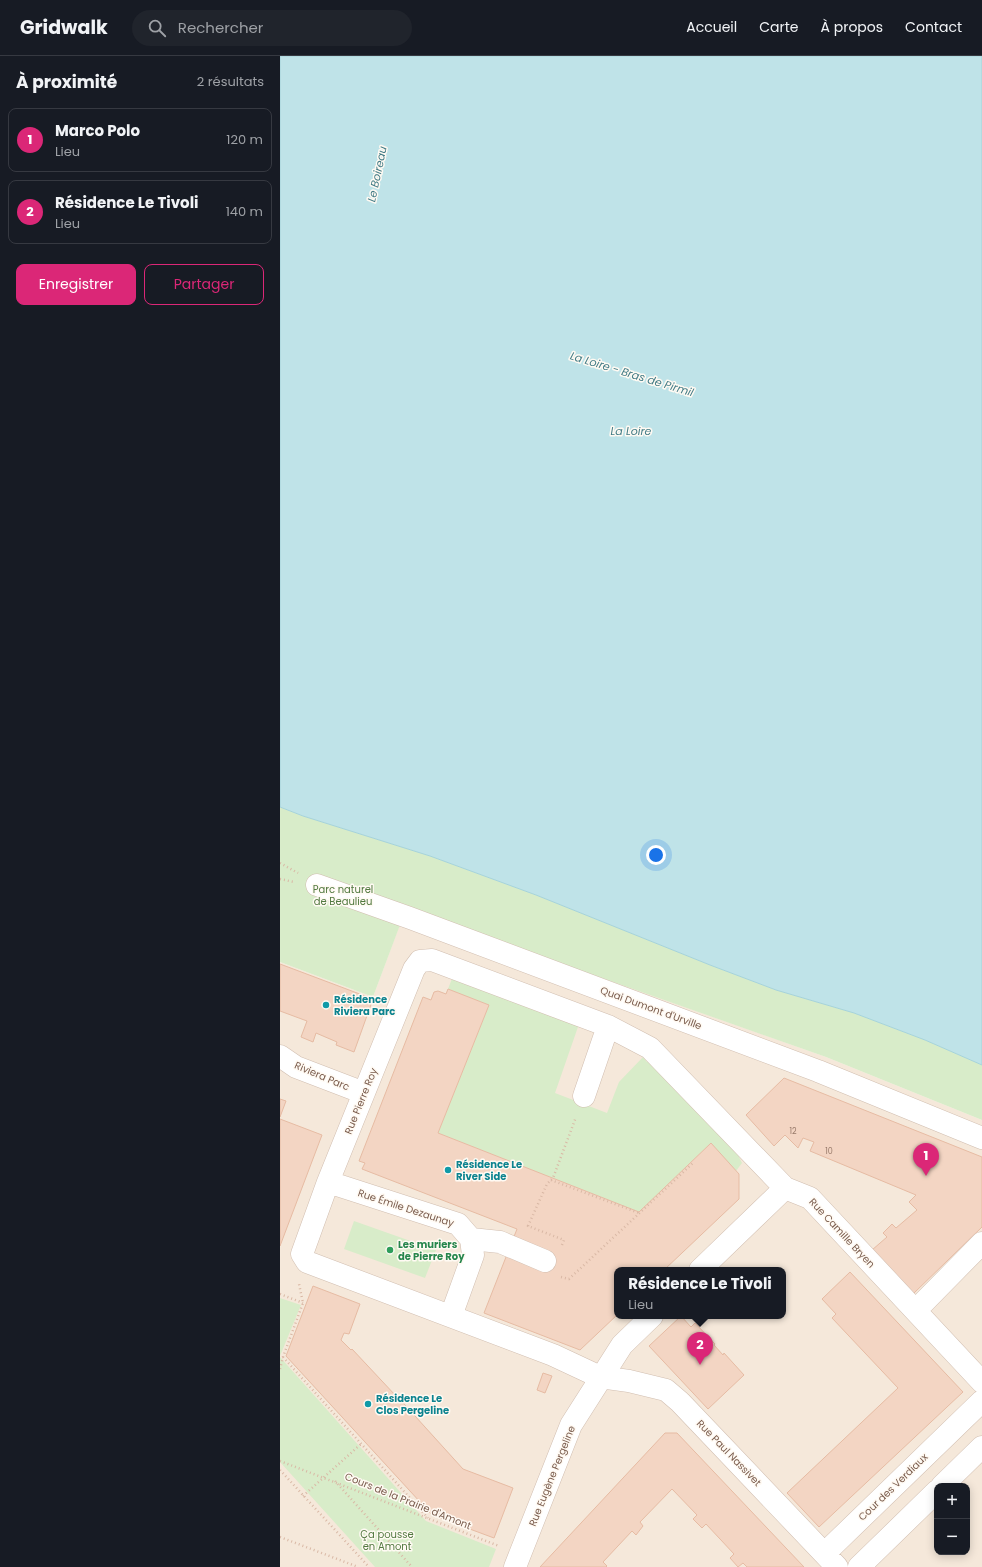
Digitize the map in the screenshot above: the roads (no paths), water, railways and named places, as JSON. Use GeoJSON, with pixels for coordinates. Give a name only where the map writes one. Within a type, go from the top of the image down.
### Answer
{"type":"FeatureCollection","features":[{"type":"Feature","properties":{"kind":"street","name":"Quai Dumont d'Urville"},"geometry":{"type":"LineString","coordinates":[[317,885],[410,918],[818,1071],[982,1138]]}},
{"type":"Feature","properties":{"kind":"street","name":"Rue Pierre Roy"},"geometry":{"type":"LineString","coordinates":[[451,1316],[305,1258],[328,1182],[414,969],[420,961],[432,960],[608,1026]]}},
{"type":"Feature","properties":{"kind":"street","name":"Rue Camille Bryen"},"geometry":{"type":"LineString","coordinates":[[608,1026],[650,1048],[785,1188],[810,1198],[982,1382]]}},
{"type":"Feature","properties":{"kind":"street"},"geometry":{"type":"LineString","coordinates":[[584,1096],[608,1026]]}},
{"type":"Feature","properties":{"kind":"street","name":"Riviera Parc"},"geometry":{"type":"LineString","coordinates":[[280,1056],[296,1067],[364,1093]]}},
{"type":"Feature","properties":{"kind":"street","name":"Rue Émile Dezaunay"},"geometry":{"type":"LineString","coordinates":[[328,1182],[458,1224],[471,1239]]}},
{"type":"Feature","properties":{"kind":"street"},"geometry":{"type":"LineString","coordinates":[[703,1267],[785,1188]]}},
{"type":"Feature","properties":{"kind":"street"},"geometry":{"type":"LineString","coordinates":[[552,1269],[500,1242],[471,1239],[473,1255],[451,1316],[553,1355],[600,1378]]}},
{"type":"Feature","properties":{"kind":"street"},"geometry":{"type":"LineString","coordinates":[[924,1302],[982,1243]]}},
{"type":"Feature","properties":{"kind":"street","name":"Rue Eugène Pergeline"},"geometry":{"type":"LineString","coordinates":[[516,1566],[571,1425],[622,1345],[649,1319]]}},
{"type":"Feature","properties":{"kind":"street","name":"Rue Paul Nassivet"},"geometry":{"type":"LineString","coordinates":[[600,1378],[629,1381],[666,1390],[680,1402],[831,1560]]}},
{"type":"Feature","properties":{"kind":"street","name":"Cour des Verdiaux"},"geometry":{"type":"LineString","coordinates":[[831,1560],[961,1421],[982,1401]]}},
{"type":"Feature","properties":{"kind":"street"},"geometry":{"type":"LineString","coordinates":[[961,1421],[982,1444]]}},
{"type":"Feature","properties":{"kind":"street"},"geometry":{"type":"LineString","coordinates":[[945,1483],[982,1447]]}},
{"type":"Feature","properties":{"kind":"street"},"geometry":{"type":"LineString","coordinates":[[859,1567],[934,1494]]}},
{"type":"Feature","properties":{"kind":"water","name":"La Loire"},"geometry":{"type":"Polygon","coordinates":[[[280,56],[982,56],[982,1065],[925,1040],[854,1013],[776,990],[536,895],[430,856],[303,816],[280,807],[280,56]]]}},
{"type":"Feature","properties":{"kind":"place","name":"Résidence Riviera Parc"},"geometry":{"type":"Point","coordinates":[326,1005]}},
{"type":"Feature","properties":{"kind":"place","name":"Résidence Le River Side"},"geometry":{"type":"Point","coordinates":[448,1170]}},
{"type":"Feature","properties":{"kind":"place","name":"Marco Polo"},"geometry":{"type":"Point","coordinates":[926,1176]}},
{"type":"Feature","properties":{"kind":"place","name":"Les muriers de Pierre Roy"},"geometry":{"type":"Point","coordinates":[390,1250]}},
{"type":"Feature","properties":{"kind":"place","name":"Résidence Le Tivoli"},"geometry":{"type":"Point","coordinates":[700,1365]}},
{"type":"Feature","properties":{"kind":"place","name":"Résidence Le Clos Pergeline"},"geometry":{"type":"Point","coordinates":[368,1404]}},
{"type":"Feature","properties":{"kind":"water label","name":"Le Boireau"},"geometry":{"type":"Point","coordinates":[377,174]}},
{"type":"Feature","properties":{"kind":"water label","name":"La Loire - Bras de Pirmil"},"geometry":{"type":"Point","coordinates":[632,374]}},
{"type":"Feature","properties":{"kind":"park label","name":"Parc naturel de Beaulieu"},"geometry":{"type":"Point","coordinates":[343,894]}},
{"type":"Feature","properties":{"kind":"park label","name":"Ça pousse en Amont"},"geometry":{"type":"Point","coordinates":[387,1540]}}]}
